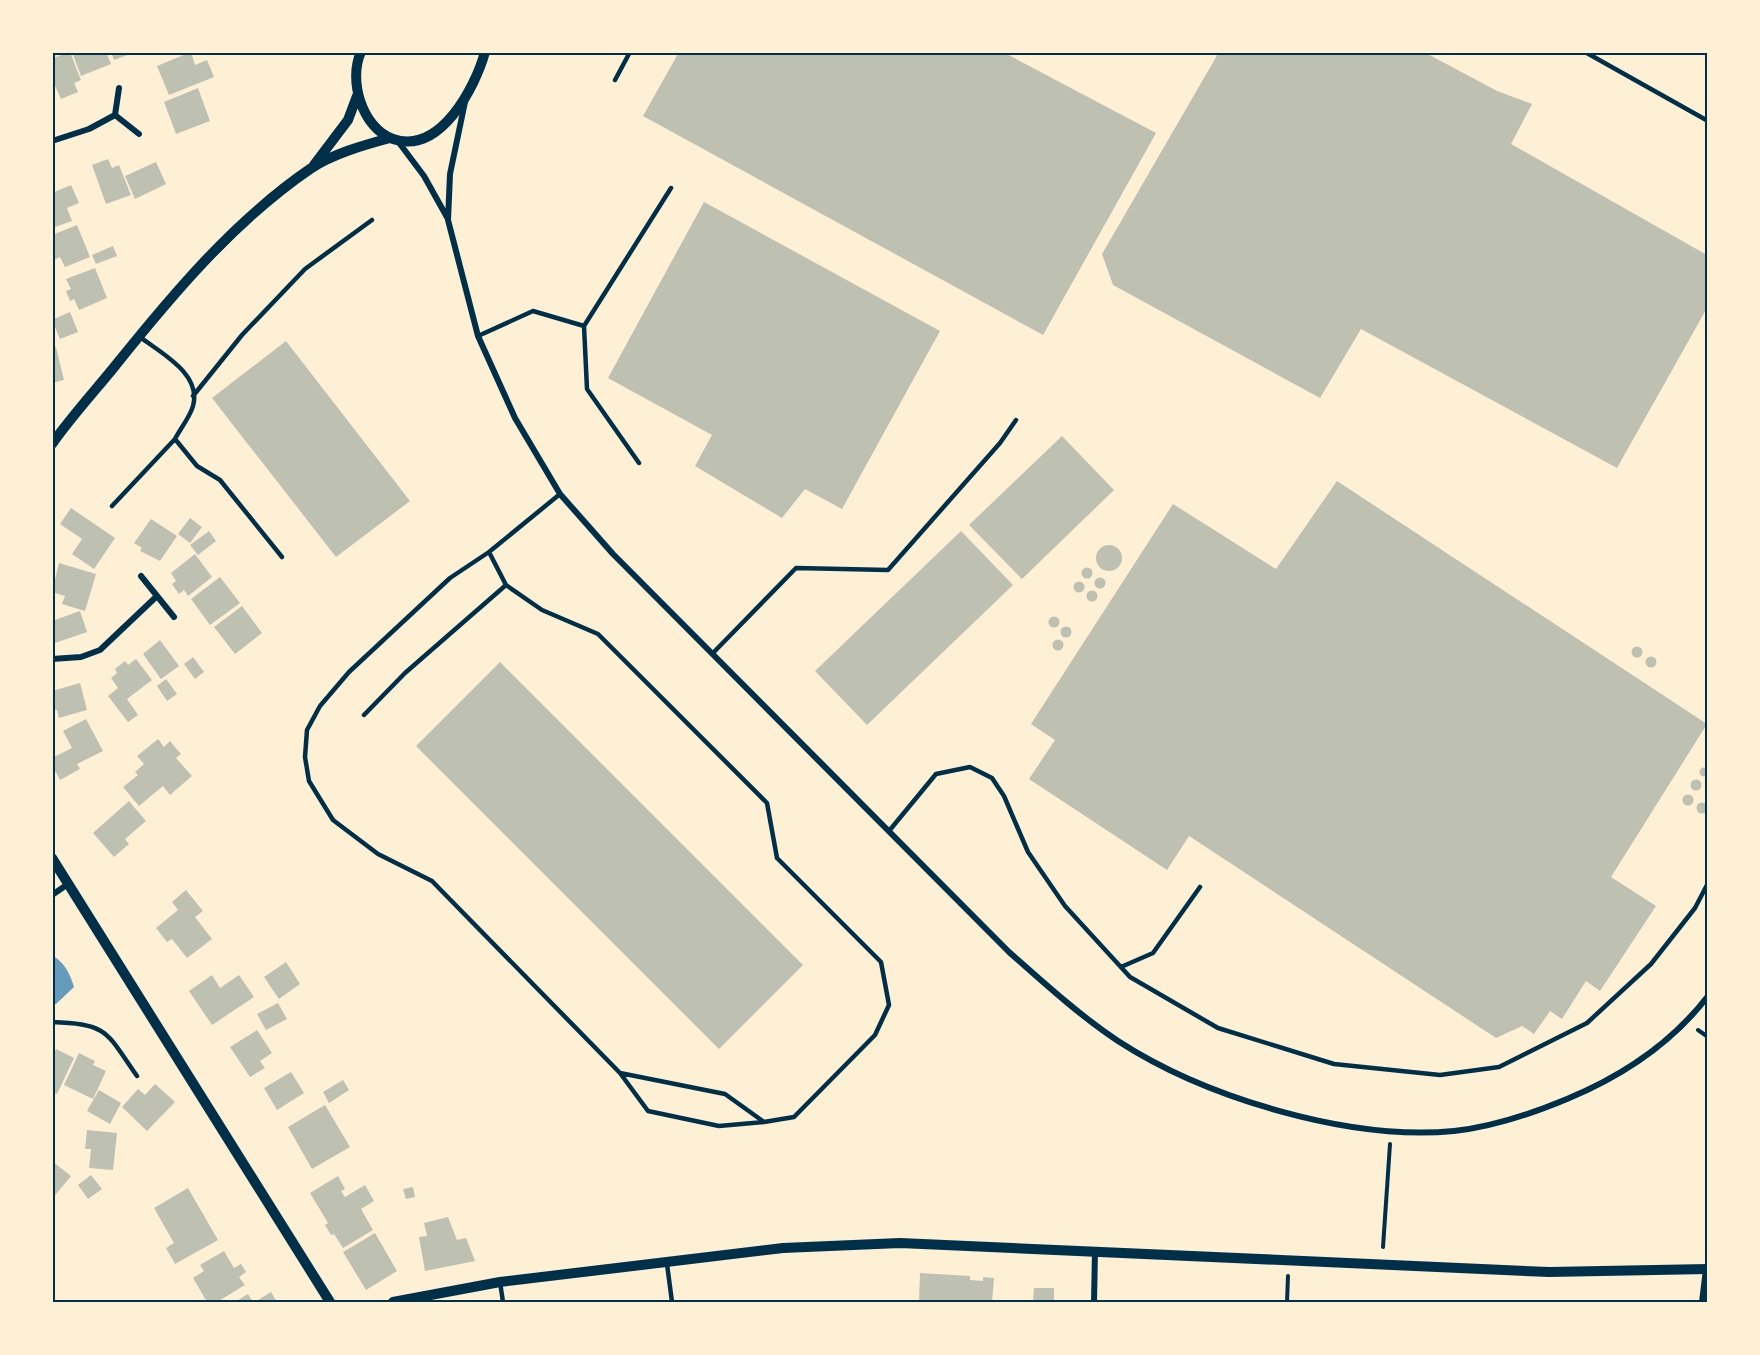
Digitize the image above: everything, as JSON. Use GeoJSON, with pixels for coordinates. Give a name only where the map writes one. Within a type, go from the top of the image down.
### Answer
{"type":"FeatureCollection","features":[{"type":"Feature","properties":{"kind":"street"},"geometry":{"type":"LineString","coordinates":[[312,168],[348,120],[357,96],[355,65],[350,52]]}},
{"type":"Feature","properties":{"kind":"street"},"geometry":{"type":"LineString","coordinates":[[355,65],[361,52]]}},
{"type":"Feature","properties":{"kind":"street"},"geometry":{"type":"LineString","coordinates":[[448,220],[450,174],[466,100],[485,52]]}},
{"type":"Feature","properties":{"kind":"street"},"geometry":{"type":"LineString","coordinates":[[115,115],[119,88]]}},
{"type":"Feature","properties":{"kind":"street"},"geometry":{"type":"LineString","coordinates":[[357,96],[369,118],[393,139],[424,176],[448,220],[478,336],[515,418],[560,494],[613,554],[1009,952],[1059,997],[1118,1041],[1178,1075],[1244,1101],[1318,1119],[1391,1131],[1454,1131],[1527,1116],[1602,1084],[1652,1051],[1707,996]]}},
{"type":"Feature","properties":{"kind":"street"},"geometry":{"type":"LineString","coordinates":[[52,444],[139,336],[206,260],[276,194],[312,168],[362,145],[393,139],[421,139],[445,124],[466,100]]}},
{"type":"Feature","properties":{"kind":"street"},"geometry":{"type":"LineString","coordinates":[[115,115],[139,134]]}},
{"type":"Feature","properties":{"kind":"street"},"geometry":{"type":"LineString","coordinates":[[52,141],[89,129],[115,115]]}},
{"type":"Feature","properties":{"kind":"street"},"geometry":{"type":"LineString","coordinates":[[141,576],[174,618]]}},
{"type":"Feature","properties":{"kind":"street"},"geometry":{"type":"LineString","coordinates":[[52,659],[81,657],[100,650],[157,596]]}},
{"type":"Feature","properties":{"kind":"street"},"geometry":{"type":"LineString","coordinates":[[52,858],[330,1302]]}},
{"type":"Feature","properties":{"kind":"street"},"geometry":{"type":"LineString","coordinates":[[52,895],[68,884]]}},
{"type":"Feature","properties":{"kind":"street"},"geometry":{"type":"LineString","coordinates":[[393,1302],[500,1282],[783,1248],[900,1243],[1550,1272],[1707,1269],[1702,1302]]}},
{"type":"Feature","properties":{"kind":"street"},"geometry":{"type":"LineString","coordinates":[[1094,1302],[1095,1251]]}},
{"type":"Feature","properties":{"kind":"lane"},"geometry":{"type":"LineString","coordinates":[[615,80],[630,52]]}},
{"type":"Feature","properties":{"kind":"lane"},"geometry":{"type":"LineString","coordinates":[[1585,52],[1707,121]]}},
{"type":"Feature","properties":{"kind":"lane"},"geometry":{"type":"LineString","coordinates":[[639,464],[587,389],[584,327],[671,188]]}},
{"type":"Feature","properties":{"kind":"lane"},"geometry":{"type":"LineString","coordinates":[[193,396],[242,334],[305,269],[372,220]]}},
{"type":"Feature","properties":{"kind":"lane"},"geometry":{"type":"LineString","coordinates":[[478,336],[533,311],[584,327]]}},
{"type":"Feature","properties":{"kind":"lane"},"geometry":{"type":"LineString","coordinates":[[112,506],[175,439],[193,405],[192,385],[183,370],[139,336]]}},
{"type":"Feature","properties":{"kind":"lane"},"geometry":{"type":"LineString","coordinates":[[712,654],[796,568],[888,570],[1000,443],[1016,420]]}},
{"type":"Feature","properties":{"kind":"lane"},"geometry":{"type":"LineString","coordinates":[[175,439],[197,466],[220,480],[282,557]]}},
{"type":"Feature","properties":{"kind":"lane"},"geometry":{"type":"LineString","coordinates":[[489,552],[506,585],[542,610],[598,634],[767,803],[777,858],[881,962],[889,1005],[875,1035],[794,1117],[719,1126],[648,1111],[620,1073],[432,881],[378,854],[333,820],[309,782],[305,757],[307,730],[316,714],[349,672],[450,578],[489,552],[560,494]]}},
{"type":"Feature","properties":{"kind":"lane"},"geometry":{"type":"LineString","coordinates":[[364,715],[405,673],[506,585]]}},
{"type":"Feature","properties":{"kind":"lane"},"geometry":{"type":"LineString","coordinates":[[889,831],[936,774],[970,767],[992,778],[1004,796],[1028,852],[1065,906],[1130,977],[1218,1029],[1334,1064],[1440,1075],[1499,1067],[1587,1023],[1651,964],[1695,908],[1707,883]]}},
{"type":"Feature","properties":{"kind":"lane"},"geometry":{"type":"LineString","coordinates":[[1121,967],[1153,953],[1200,886]]}},
{"type":"Feature","properties":{"kind":"lane"},"geometry":{"type":"LineString","coordinates":[[52,1022],[91,1024],[107,1033],[137,1076]]}},
{"type":"Feature","properties":{"kind":"lane"},"geometry":{"type":"LineString","coordinates":[[620,1073],[725,1094],[764,1122]]}},
{"type":"Feature","properties":{"kind":"lane"},"geometry":{"type":"LineString","coordinates":[[667,1262],[672,1302]]}},
{"type":"Feature","properties":{"kind":"lane"},"geometry":{"type":"LineString","coordinates":[[500,1282],[503,1302]]}},
{"type":"Feature","properties":{"kind":"path"},"geometry":{"type":"LineString","coordinates":[[1381,1266],[1391,1131]]}},
{"type":"Feature","properties":{"kind":"path"},"geometry":{"type":"LineString","coordinates":[[1287,1302],[1288,1260]]}},
{"type":"Feature","properties":{"kind":"water"},"geometry":{"type":"Polygon","coordinates":[[[53,956],[66,969],[74,987],[56,1004],[53,1004],[53,956]]]}},
{"type":"Feature","properties":{"kind":"building"},"geometry":{"type":"Polygon","coordinates":[[[70,52],[81,80],[74,83],[78,92],[61,99],[52,79],[52,59],[70,52]]]}},
{"type":"Feature","properties":{"kind":"building"},"geometry":{"type":"Polygon","coordinates":[[[72,52],[106,52],[111,64],[81,76],[72,52]]]}},
{"type":"Feature","properties":{"kind":"building"},"geometry":{"type":"Polygon","coordinates":[[[111,52],[133,52],[133,53],[114,60],[111,52]]]}},
{"type":"Feature","properties":{"kind":"building"},"geometry":{"type":"Polygon","coordinates":[[[191,52],[195,65],[207,60],[214,77],[169,95],[157,66],[191,52]]]}},
{"type":"Feature","properties":{"kind":"building"},"geometry":{"type":"Polygon","coordinates":[[[679,52],[1003,52],[1156,133],[1043,335],[643,116],[679,52]]]}},
{"type":"Feature","properties":{"kind":"building"},"geometry":{"type":"Polygon","coordinates":[[[1219,52],[1424,52],[1497,91],[1532,104],[1511,144],[1707,255],[1707,308],[1617,468],[1361,329],[1320,398],[1113,285],[1102,254],[1219,52]]]}},
{"type":"Feature","properties":{"kind":"building"},"geometry":{"type":"Polygon","coordinates":[[[198,88],[210,121],[176,134],[164,102],[198,88]]]}},
{"type":"Feature","properties":{"kind":"building"},"geometry":{"type":"Polygon","coordinates":[[[108,159],[112,168],[119,165],[131,195],[106,204],[92,165],[108,159]]]}},
{"type":"Feature","properties":{"kind":"building"},"geometry":{"type":"Polygon","coordinates":[[[156,162],[166,184],[135,199],[125,176],[156,162]]]}},
{"type":"Feature","properties":{"kind":"building"},"geometry":{"type":"Polygon","coordinates":[[[71,185],[79,203],[67,208],[72,221],[52,228],[52,193],[71,185]]]}},
{"type":"Feature","properties":{"kind":"building"},"geometry":{"type":"Polygon","coordinates":[[[704,202],[940,331],[842,509],[805,489],[782,518],[695,466],[712,435],[608,378],[704,202]]]}},
{"type":"Feature","properties":{"kind":"building"},"geometry":{"type":"Polygon","coordinates":[[[77,225],[90,257],[65,267],[60,257],[54,260],[52,256],[52,246],[55,245],[52,235],[77,225]]]}},
{"type":"Feature","properties":{"kind":"building"},"geometry":{"type":"Polygon","coordinates":[[[113,246],[117,256],[96,264],[92,255],[113,246]]]}},
{"type":"Feature","properties":{"kind":"building"},"geometry":{"type":"Polygon","coordinates":[[[95,268],[107,298],[79,310],[74,299],[70,301],[66,291],[71,289],[66,279],[95,268]]]}},
{"type":"Feature","properties":{"kind":"building"},"geometry":{"type":"Polygon","coordinates":[[[70,312],[78,332],[60,339],[52,320],[70,312]]]}},
{"type":"Feature","properties":{"kind":"building"},"geometry":{"type":"Polygon","coordinates":[[[286,341],[410,501],[336,557],[212,398],[286,341]]]}},
{"type":"Feature","properties":{"kind":"building"},"geometry":{"type":"Polygon","coordinates":[[[52,347],[56,347],[64,380],[52,383],[52,347]]]}},
{"type":"Feature","properties":{"kind":"building"},"geometry":{"type":"Polygon","coordinates":[[[1062,436],[1114,490],[1022,579],[969,525],[1062,436]]]}},
{"type":"Feature","properties":{"kind":"building"},"geometry":{"type":"Polygon","coordinates":[[[1337,481],[1707,724],[1611,877],[1656,906],[1600,991],[1586,981],[1562,1019],[1550,1011],[1534,1034],[1522,1026],[1496,1038],[1189,836],[1167,870],[1029,779],[1055,740],[1031,724],[1173,504],[1276,569],[1337,481]]]}},
{"type":"Feature","properties":{"kind":"building"},"geometry":{"type":"Polygon","coordinates":[[[71,508],[115,538],[94,569],[72,554],[82,539],[60,524],[71,508]]]}},
{"type":"Feature","properties":{"kind":"building"},"geometry":{"type":"Polygon","coordinates":[[[190,518],[202,527],[190,543],[178,534],[190,518]]]}},
{"type":"Feature","properties":{"kind":"building"},"geometry":{"type":"Polygon","coordinates":[[[151,519],[177,536],[160,561],[140,551],[142,548],[134,543],[151,519]]]}},
{"type":"Feature","properties":{"kind":"building"},"geometry":{"type":"Polygon","coordinates":[[[209,531],[216,541],[198,555],[190,545],[209,531]]]}},
{"type":"Feature","properties":{"kind":"building"},"geometry":{"type":"Polygon","coordinates":[[[961,531],[1013,585],[867,725],[815,671],[961,531]]]}},
{"type":"Feature","properties":{"kind":"building"},"geometry":{"type":"Polygon","coordinates":[[[1109,545],[1118,549],[1122,558],[1118,567],[1109,571],[1100,567],[1096,558],[1100,549],[1109,545]]]}},
{"type":"Feature","properties":{"kind":"building"},"geometry":{"type":"Polygon","coordinates":[[[195,554],[212,577],[188,596],[184,590],[179,594],[172,584],[176,581],[171,573],[195,554]]]}},
{"type":"Feature","properties":{"kind":"building"},"geometry":{"type":"Polygon","coordinates":[[[59,563],[96,574],[85,611],[62,604],[65,596],[52,592],[59,563]]]}},
{"type":"Feature","properties":{"kind":"building"},"geometry":{"type":"Polygon","coordinates":[[[1087,567],[1093,573],[1087,579],[1081,573],[1087,567]]]}},
{"type":"Feature","properties":{"kind":"building"},"geometry":{"type":"Polygon","coordinates":[[[220,577],[240,603],[210,625],[191,599],[220,577]]]}},
{"type":"Feature","properties":{"kind":"building"},"geometry":{"type":"Polygon","coordinates":[[[1100,577],[1106,583],[1100,589],[1094,583],[1100,577]]]}},
{"type":"Feature","properties":{"kind":"building"},"geometry":{"type":"Polygon","coordinates":[[[1079,581],[1085,587],[1079,593],[1073,587],[1079,581]]]}},
{"type":"Feature","properties":{"kind":"building"},"geometry":{"type":"Polygon","coordinates":[[[1092,590],[1098,596],[1092,602],[1086,596],[1092,590]]]}},
{"type":"Feature","properties":{"kind":"building"},"geometry":{"type":"Polygon","coordinates":[[[242,606],[262,633],[235,654],[214,627],[242,606]]]}},
{"type":"Feature","properties":{"kind":"building"},"geometry":{"type":"Polygon","coordinates":[[[80,611],[87,632],[52,644],[52,621],[80,611]]]}},
{"type":"Feature","properties":{"kind":"building"},"geometry":{"type":"Polygon","coordinates":[[[1054,616],[1060,622],[1054,628],[1048,622],[1054,616]]]}},
{"type":"Feature","properties":{"kind":"building"},"geometry":{"type":"Polygon","coordinates":[[[1066,626],[1072,632],[1066,638],[1060,632],[1066,626]]]}},
{"type":"Feature","properties":{"kind":"building"},"geometry":{"type":"Polygon","coordinates":[[[1058,639],[1064,645],[1058,651],[1052,645],[1058,639]]]}},
{"type":"Feature","properties":{"kind":"building"},"geometry":{"type":"Polygon","coordinates":[[[160,640],[179,666],[161,679],[143,654],[160,640]]]}},
{"type":"Feature","properties":{"kind":"building"},"geometry":{"type":"Polygon","coordinates":[[[1637,646],[1643,652],[1637,658],[1631,652],[1637,646]]]}},
{"type":"Feature","properties":{"kind":"building"},"geometry":{"type":"Polygon","coordinates":[[[1651,656],[1657,662],[1651,668],[1645,662],[1651,656]]]}},
{"type":"Feature","properties":{"kind":"building"},"geometry":{"type":"Polygon","coordinates":[[[193,657],[204,672],[195,679],[184,664],[193,657]]]}},
{"type":"Feature","properties":{"kind":"building"},"geometry":{"type":"Polygon","coordinates":[[[136,659],[152,680],[127,699],[138,715],[128,722],[108,696],[118,688],[111,678],[117,673],[115,669],[125,661],[128,665],[136,659]]]}},
{"type":"Feature","properties":{"kind":"building"},"geometry":{"type":"Polygon","coordinates":[[[500,662],[803,965],[719,1049],[416,746],[500,662]]]}},
{"type":"Feature","properties":{"kind":"building"},"geometry":{"type":"Polygon","coordinates":[[[166,679],[177,694],[167,701],[157,686],[166,679]]]}},
{"type":"Feature","properties":{"kind":"building"},"geometry":{"type":"Polygon","coordinates":[[[80,683],[87,710],[59,718],[57,710],[52,709],[52,691],[80,683]]]}},
{"type":"Feature","properties":{"kind":"building"},"geometry":{"type":"Polygon","coordinates":[[[86,719],[103,751],[77,764],[80,769],[60,780],[52,765],[52,758],[72,748],[63,731],[86,719]]]}},
{"type":"Feature","properties":{"kind":"building"},"geometry":{"type":"Polygon","coordinates":[[[158,739],[164,747],[170,741],[181,754],[176,758],[192,776],[170,795],[163,786],[139,806],[123,787],[138,775],[135,772],[144,764],[137,756],[158,739]]]}},
{"type":"Feature","properties":{"kind":"building"},"geometry":{"type":"Polygon","coordinates":[[[1704,767],[1709,772],[1704,777],[1699,772],[1704,767]]]}},
{"type":"Feature","properties":{"kind":"building"},"geometry":{"type":"Polygon","coordinates":[[[1696,779],[1702,785],[1696,791],[1690,785],[1696,779]]]}},
{"type":"Feature","properties":{"kind":"building"},"geometry":{"type":"Polygon","coordinates":[[[1688,794],[1694,800],[1688,806],[1682,800],[1688,794]]]}},
{"type":"Feature","properties":{"kind":"building"},"geometry":{"type":"Polygon","coordinates":[[[129,801],[146,821],[125,839],[129,844],[114,857],[93,833],[129,801]]]}},
{"type":"Feature","properties":{"kind":"building"},"geometry":{"type":"Polygon","coordinates":[[[1702,802],[1708,808],[1702,814],[1696,808],[1702,802]]]}},
{"type":"Feature","properties":{"kind":"building"},"geometry":{"type":"Polygon","coordinates":[[[186,890],[203,911],[195,917],[212,939],[187,958],[172,939],[167,942],[156,928],[178,910],[172,902],[186,890]]]}},
{"type":"Feature","properties":{"kind":"building"},"geometry":{"type":"Polygon","coordinates":[[[286,962],[300,984],[279,999],[264,977],[286,962]]]}},
{"type":"Feature","properties":{"kind":"building"},"geometry":{"type":"Polygon","coordinates":[[[212,975],[220,988],[239,975],[254,997],[212,1025],[189,991],[212,975]]]}},
{"type":"Feature","properties":{"kind":"building"},"geometry":{"type":"Polygon","coordinates":[[[278,1003],[287,1019],[266,1030],[257,1014],[278,1003]]]}},
{"type":"Feature","properties":{"kind":"building"},"geometry":{"type":"Polygon","coordinates":[[[257,1030],[272,1053],[260,1061],[265,1068],[250,1077],[230,1047],[257,1030]]]}},
{"type":"Feature","properties":{"kind":"building"},"geometry":{"type":"Polygon","coordinates":[[[56,1049],[74,1058],[57,1094],[52,1092],[52,1056],[56,1049]]]}},
{"type":"Feature","properties":{"kind":"building"},"geometry":{"type":"Polygon","coordinates":[[[79,1053],[95,1061],[93,1065],[106,1071],[93,1099],[64,1085],[79,1053]]]}},
{"type":"Feature","properties":{"kind":"building"},"geometry":{"type":"Polygon","coordinates":[[[291,1072],[304,1093],[277,1110],[264,1088],[291,1072]]]}},
{"type":"Feature","properties":{"kind":"building"},"geometry":{"type":"Polygon","coordinates":[[[343,1080],[349,1090],[329,1103],[323,1092],[343,1080]]]}},
{"type":"Feature","properties":{"kind":"building"},"geometry":{"type":"Polygon","coordinates":[[[155,1084],[175,1102],[147,1131],[122,1107],[138,1089],[145,1095],[155,1084]]]}},
{"type":"Feature","properties":{"kind":"building"},"geometry":{"type":"Polygon","coordinates":[[[99,1090],[121,1103],[110,1124],[87,1111],[99,1090]]]}},
{"type":"Feature","properties":{"kind":"building"},"geometry":{"type":"Polygon","coordinates":[[[325,1105],[350,1147],[312,1169],[288,1127],[325,1105]]]}},
{"type":"Feature","properties":{"kind":"building"},"geometry":{"type":"Polygon","coordinates":[[[87,1130],[117,1133],[113,1170],[89,1168],[91,1149],[85,1149],[87,1130]]]}},
{"type":"Feature","properties":{"kind":"building"},"geometry":{"type":"Polygon","coordinates":[[[52,1161],[71,1176],[52,1199],[52,1161]]]}},
{"type":"Feature","properties":{"kind":"building"},"geometry":{"type":"Polygon","coordinates":[[[91,1175],[102,1189],[88,1199],[78,1185],[91,1175]]]}},
{"type":"Feature","properties":{"kind":"building"},"geometry":{"type":"Polygon","coordinates":[[[338,1176],[345,1189],[341,1191],[345,1197],[365,1185],[374,1201],[361,1209],[373,1230],[343,1248],[325,1225],[328,1223],[310,1193],[338,1176]]]}},
{"type":"Feature","properties":{"kind":"building"},"geometry":{"type":"Polygon","coordinates":[[[413,1187],[415,1197],[406,1199],[403,1189],[413,1187]]]}},
{"type":"Feature","properties":{"kind":"building"},"geometry":{"type":"Polygon","coordinates":[[[188,1188],[218,1240],[175,1264],[166,1248],[174,1243],[154,1208],[188,1188]]]}},
{"type":"Feature","properties":{"kind":"building"},"geometry":{"type":"Polygon","coordinates":[[[448,1217],[457,1240],[466,1238],[475,1261],[425,1271],[419,1237],[427,1236],[424,1223],[448,1217]]]}},
{"type":"Feature","properties":{"kind":"building"},"geometry":{"type":"Polygon","coordinates":[[[375,1233],[397,1271],[366,1290],[343,1252],[375,1233]]]}},
{"type":"Feature","properties":{"kind":"building"},"geometry":{"type":"Polygon","coordinates":[[[224,1251],[234,1268],[241,1264],[246,1272],[239,1277],[245,1285],[217,1302],[207,1302],[193,1278],[204,1271],[200,1265],[224,1251]]]}},
{"type":"Feature","properties":{"kind":"building"},"geometry":{"type":"Polygon","coordinates":[[[920,1273],[970,1276],[970,1280],[983,1281],[983,1277],[994,1278],[992,1302],[919,1302],[920,1273]]]}},
{"type":"Feature","properties":{"kind":"building"},"geometry":{"type":"Polygon","coordinates":[[[1034,1288],[1054,1288],[1054,1302],[1033,1302],[1034,1288]]]}},
{"type":"Feature","properties":{"kind":"building"},"geometry":{"type":"Polygon","coordinates":[[[271,1292],[277,1302],[255,1302],[271,1292]]]}},
{"type":"Feature","properties":{"kind":"building"},"geometry":{"type":"Polygon","coordinates":[[[248,1294],[253,1302],[235,1302],[248,1294]]]}}]}
